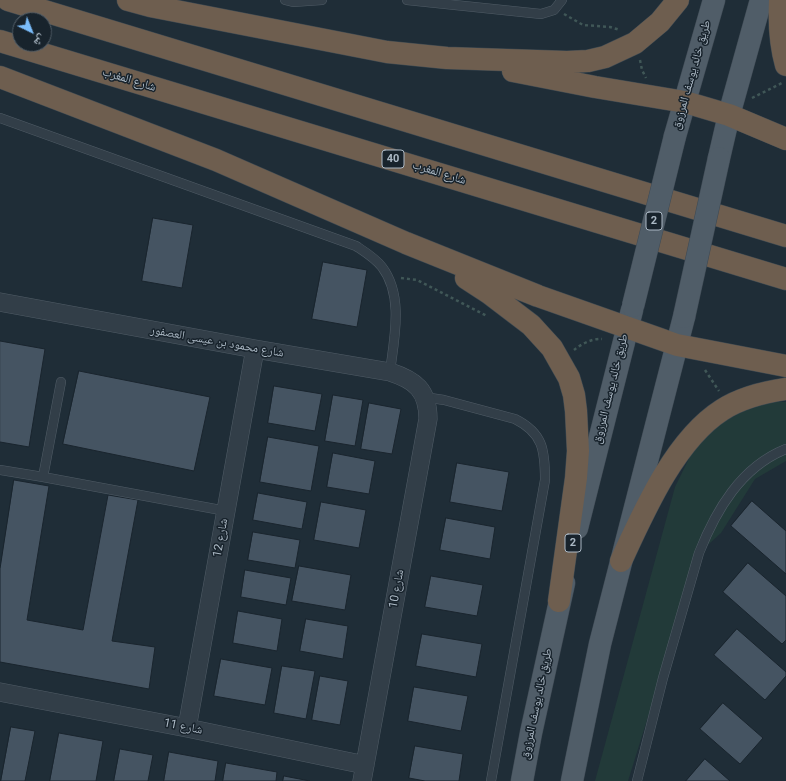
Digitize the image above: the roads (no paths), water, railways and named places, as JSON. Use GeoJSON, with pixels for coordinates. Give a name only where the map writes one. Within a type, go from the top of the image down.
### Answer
{"type":"FeatureCollection","features":[{"type":"Feature","properties":{"kind":"highway"},"geometry":{"type":"LineString","coordinates":[[8,0],[786,236]]}},
{"type":"Feature","properties":{"kind":"highway"},"geometry":{"type":"LineString","coordinates":[[128,0],[150,6],[387,52],[447,58],[567,62],[588,61],[605,57],[635,43],[660,22],[678,0]]}},
{"type":"Feature","properties":{"kind":"highway"},"geometry":{"type":"LineString","coordinates":[[780,0],[780,31],[782,52],[786,64]]}},
{"type":"Feature","properties":{"kind":"highway","name":"شارع المغرب"},"geometry":{"type":"LineString","coordinates":[[0,41],[786,279]]}},
{"type":"Feature","properties":{"kind":"highway"},"geometry":{"type":"LineString","coordinates":[[447,58],[685,102],[732,106],[786,139]]}},
{"type":"Feature","properties":{"kind":"highway"},"geometry":{"type":"LineString","coordinates":[[0,77],[216,160],[406,243],[538,296],[624,336],[786,366]]}},
{"type":"Feature","properties":{"kind":"highway"},"geometry":{"type":"LineString","coordinates":[[406,243],[462,275],[513,310],[541,335],[569,378],[574,395],[578,429],[578,452],[576,478],[559,601]]}},
{"type":"Feature","properties":{"kind":"highway"},"geometry":{"type":"LineString","coordinates":[[621,561],[652,498],[685,445],[695,433],[707,421],[729,406],[756,395],[786,389]]}},
{"type":"Feature","properties":{"kind":"main road","name":"طريق خالد يوسف المرزوق"},"geometry":{"type":"LineString","coordinates":[[522,781],[559,601],[624,336],[633,306],[675,136],[714,0]]}},
{"type":"Feature","properties":{"kind":"main road"},"geometry":{"type":"LineString","coordinates":[[572,781],[600,644],[684,318],[732,106],[761,0]]}},
{"type":"Feature","properties":{"kind":"street","name":"شارع محمود بن عيسى العصفور"},"geometry":{"type":"LineString","coordinates":[[0,302],[255,349],[390,372],[413,381],[420,389],[424,397]]}},
{"type":"Feature","properties":{"kind":"street","name":"شارع 12"},"geometry":{"type":"LineString","coordinates":[[187,728],[255,349]]}},
{"type":"Feature","properties":{"kind":"street","name":"شارع 10"},"geometry":{"type":"LineString","coordinates":[[363,773],[426,427],[428,411],[424,397]]}},
{"type":"Feature","properties":{"kind":"street","name":"شارع 11"},"geometry":{"type":"LineString","coordinates":[[0,692],[187,728],[363,773]]}},
{"type":"Feature","properties":{"kind":"lane"},"geometry":{"type":"LineString","coordinates":[[285,0],[293,2],[322,0]]}},
{"type":"Feature","properties":{"kind":"lane"},"geometry":{"type":"LineString","coordinates":[[407,0],[540,14],[554,10],[562,0]]}},
{"type":"Feature","properties":{"kind":"lane"},"geometry":{"type":"LineString","coordinates":[[0,118],[356,246],[382,267],[394,296],[396,318],[390,372]]}},
{"type":"Feature","properties":{"kind":"lane"},"geometry":{"type":"LineString","coordinates":[[43,477],[61,382]]}},
{"type":"Feature","properties":{"kind":"lane"},"geometry":{"type":"LineString","coordinates":[[424,397],[444,400],[515,419],[526,425],[534,432],[540,442],[543,452],[545,480],[491,781]]}},
{"type":"Feature","properties":{"kind":"lane"},"geometry":{"type":"LineString","coordinates":[[637,781],[663,678],[705,539],[715,518],[737,485],[761,462],[786,448]]}},
{"type":"Feature","properties":{"kind":"lane"},"geometry":{"type":"LineString","coordinates":[[0,470],[226,511]]}}]}
